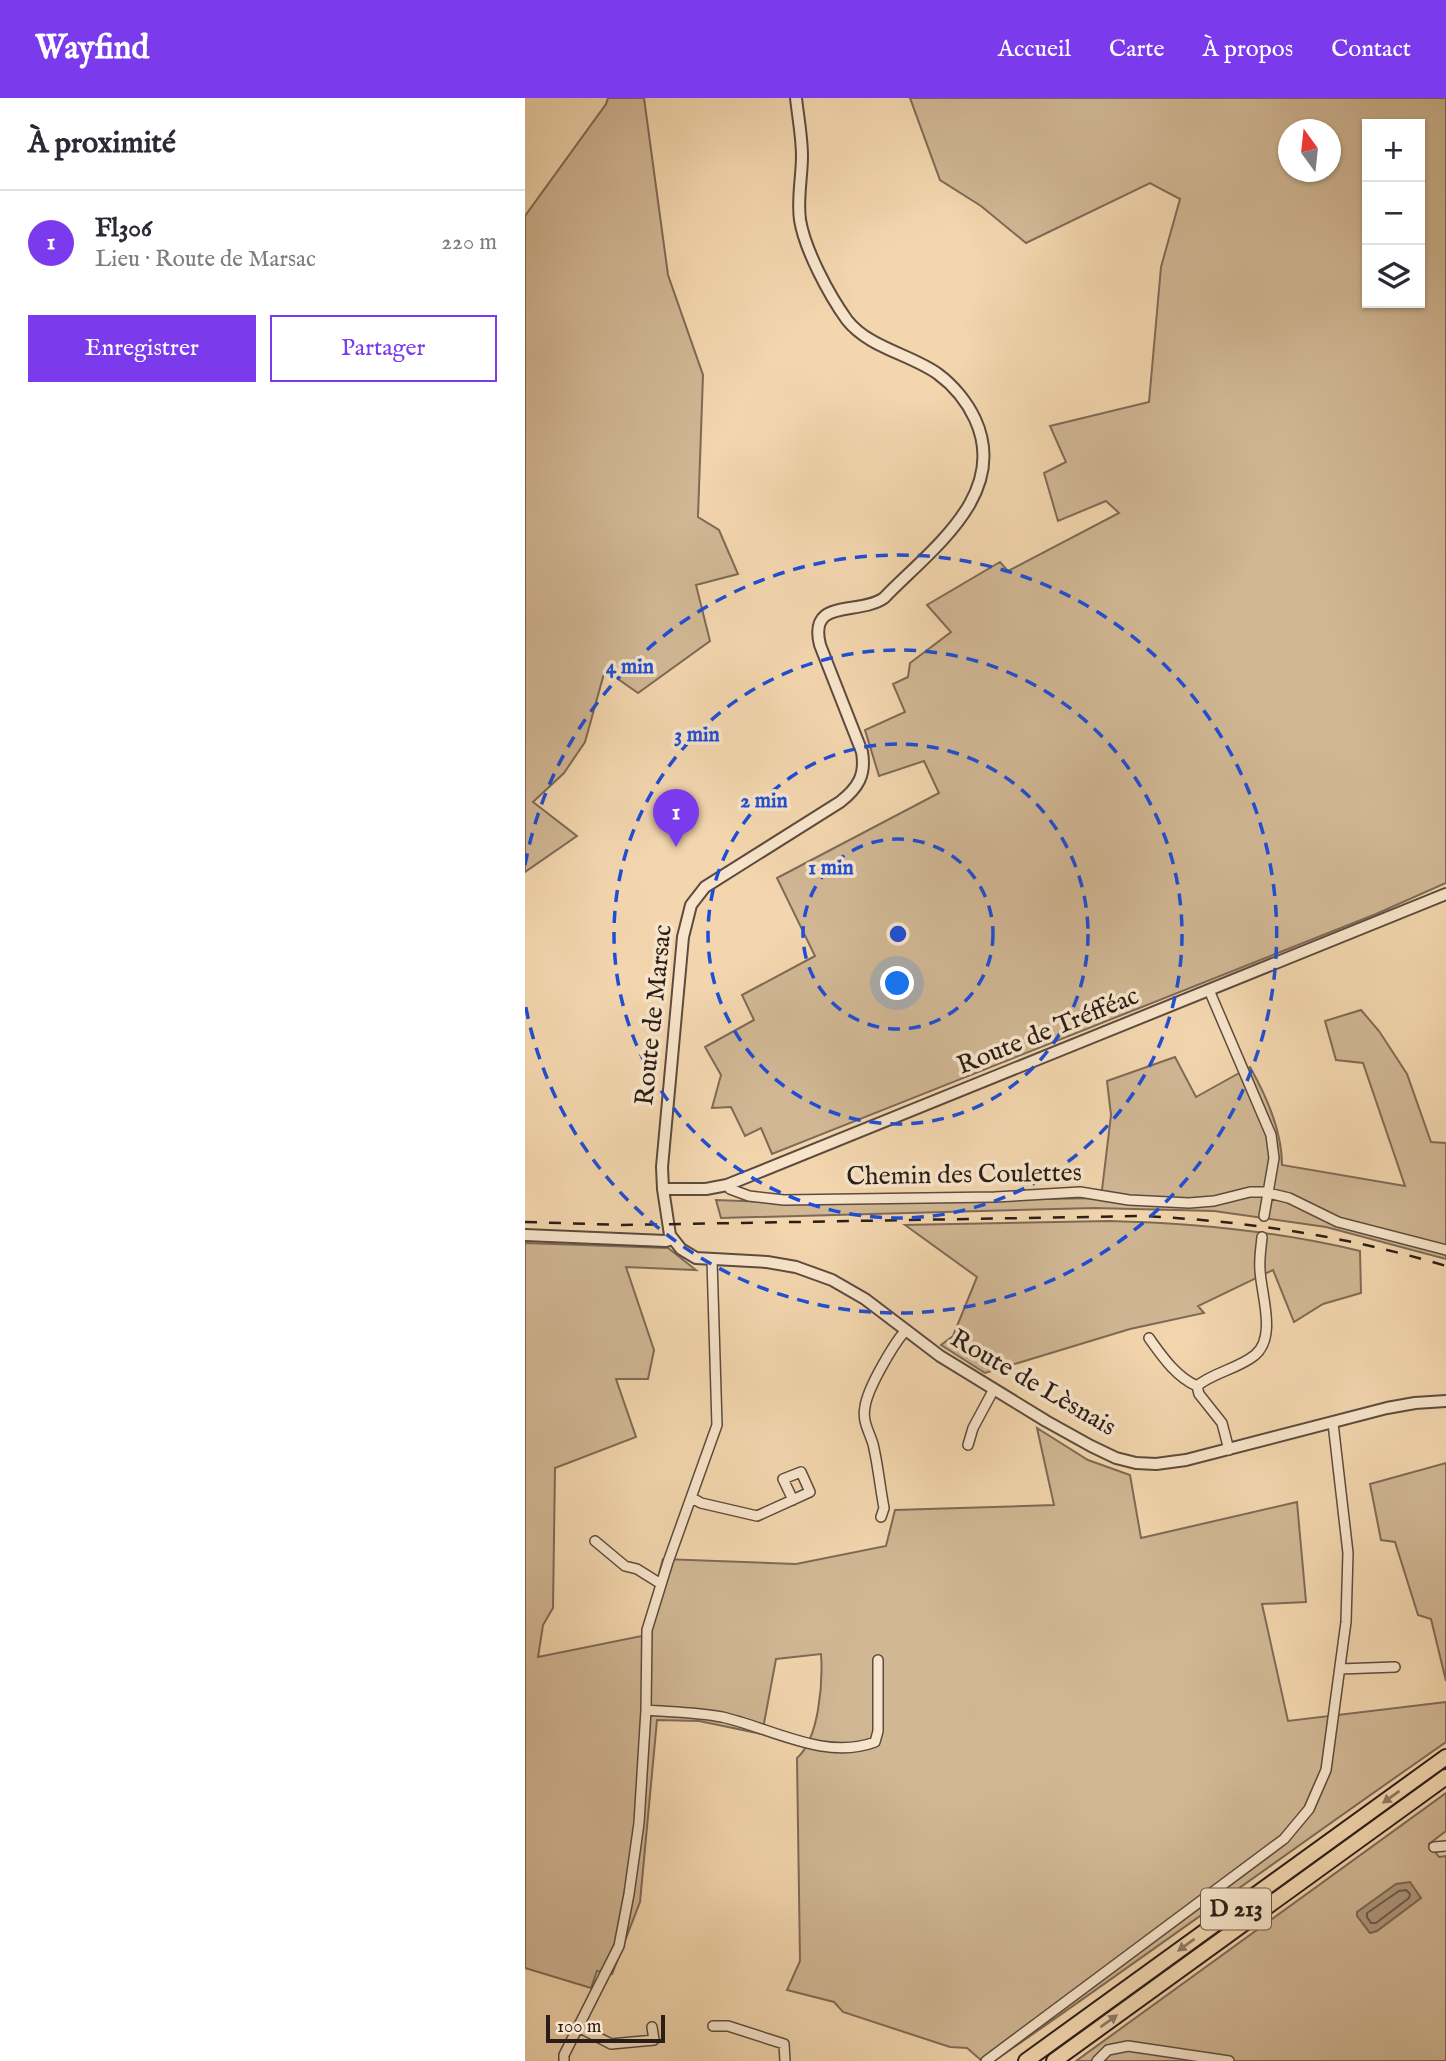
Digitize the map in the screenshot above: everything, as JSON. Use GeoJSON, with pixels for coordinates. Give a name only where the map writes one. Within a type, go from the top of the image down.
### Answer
{"type":"FeatureCollection","features":[{"type":"Feature","properties":{"kind":"highway","name":"D 213"},"geometry":{"type":"LineString","coordinates":[[1026,2061],[1446,1757]]}},
{"type":"Feature","properties":{"kind":"highway","name":"D 213"},"geometry":{"type":"LineString","coordinates":[[1054,2061],[1446,1777]]}},
{"type":"Feature","properties":{"kind":"street","name":"Route de Marsac"},"geometry":{"type":"LineString","coordinates":[[663,1189],[663,1149],[683,937],[691,905],[705,887],[840,802],[857,786],[864,764],[862,752],[820,645],[818,623],[824,616],[834,612],[868,606],[884,598],[961,518],[982,475],[982,438],[966,404],[938,375],[857,331],[840,309],[817,265],[800,218],[802,153],[796,98]]}},
{"type":"Feature","properties":{"kind":"street","name":"Route de Tréfféac"},"geometry":{"type":"LineString","coordinates":[[663,1189],[706,1189],[727,1185],[1446,894]]}},
{"type":"Feature","properties":{"kind":"street"},"geometry":{"type":"LineString","coordinates":[[1209,990],[1272,1135],[1275,1158],[1264,1216]]}},
{"type":"Feature","properties":{"kind":"street","name":"Chemin des Coulettes"},"geometry":{"type":"LineString","coordinates":[[727,1185],[730,1189],[749,1196],[784,1200],[983,1197],[1080,1192],[1129,1200],[1189,1203],[1214,1201],[1250,1192],[1268,1192],[1289,1198],[1338,1222],[1446,1250]]}},
{"type":"Feature","properties":{"kind":"street"},"geometry":{"type":"LineString","coordinates":[[525,1235],[666,1241],[673,1239],[663,1189]]}},
{"type":"Feature","properties":{"kind":"street"},"geometry":{"type":"LineString","coordinates":[[1197,1386],[1207,1378],[1254,1356],[1262,1347],[1266,1331],[1259,1268],[1262,1237]]}},
{"type":"Feature","properties":{"kind":"street","name":"Route de Lèsnais"},"geometry":{"type":"LineString","coordinates":[[673,1239],[686,1253],[712,1260],[768,1262],[796,1267],[832,1280],[865,1298],[905,1331],[1046,1421],[1116,1458],[1136,1463],[1156,1464],[1229,1450],[1387,1408],[1446,1401]]}},
{"type":"Feature","properties":{"kind":"street"},"geometry":{"type":"LineString","coordinates":[[564,2061],[564,2055],[619,1946],[639,1823],[646,1710],[647,1630],[717,1425],[712,1260]]}},
{"type":"Feature","properties":{"kind":"street"},"geometry":{"type":"LineString","coordinates":[[881,1517],[884,1508],[864,1409],[869,1390],[896,1341],[905,1331]]}},
{"type":"Feature","properties":{"kind":"street"},"geometry":{"type":"LineString","coordinates":[[1149,1338],[1166,1361],[1187,1382],[1197,1386]]}},
{"type":"Feature","properties":{"kind":"street"},"geometry":{"type":"LineString","coordinates":[[1197,1386],[1199,1394],[1222,1423],[1229,1450]]}},
{"type":"Feature","properties":{"kind":"street"},"geometry":{"type":"LineString","coordinates":[[968,1445],[973,1428],[995,1389]]}},
{"type":"Feature","properties":{"kind":"street"},"geometry":{"type":"LineString","coordinates":[[986,2061],[1284,1839],[1309,1810],[1326,1770],[1346,1622],[1348,1553],[1333,1423]]}},
{"type":"Feature","properties":{"kind":"street"},"geometry":{"type":"LineString","coordinates":[[692,1498],[701,1503],[757,1516],[793,1500]]}},
{"type":"Feature","properties":{"kind":"street"},"geometry":{"type":"LineString","coordinates":[[595,1541],[625,1566],[637,1569],[661,1584]]}},
{"type":"Feature","properties":{"kind":"street"},"geometry":{"type":"LineString","coordinates":[[646,1710],[722,1717],[825,1748],[863,1746],[875,1742],[878,1731],[878,1660]]}},
{"type":"Feature","properties":{"kind":"street"},"geometry":{"type":"LineString","coordinates":[[1340,1669],[1395,1667]]}},
{"type":"Feature","properties":{"kind":"street"},"geometry":{"type":"LineString","coordinates":[[1434,1847],[1446,1846]]}},
{"type":"Feature","properties":{"kind":"street"},"geometry":{"type":"LineString","coordinates":[[713,2026],[728,2026],[785,2044],[785,2061]]}},
{"type":"Feature","properties":{"kind":"street"},"geometry":{"type":"LineString","coordinates":[[578,2027],[611,2044],[653,2040],[652,2027]]}},
{"type":"Feature","properties":{"kind":"street"},"geometry":{"type":"LineString","coordinates":[[1097,2061],[1108,2050],[1128,2046],[1229,2061]]}},
{"type":"Feature","properties":{"kind":"shaded area"},"geometry":{"type":"Polygon","coordinates":[[[608,98],[644,98],[668,275],[703,375],[698,517],[719,530],[738,574],[696,585],[710,641],[638,693],[605,670],[585,742],[564,773],[533,802],[577,836],[525,872],[525,216],[608,98]]]}},
{"type":"Feature","properties":{"kind":"shaded area"},"geometry":{"type":"Polygon","coordinates":[[[910,98],[1446,98],[1446,883],[1376,914],[772,1154],[761,1128],[745,1136],[731,1107],[712,1108],[721,1075],[705,1047],[754,1020],[742,995],[815,956],[777,878],[939,793],[924,761],[879,776],[865,730],[905,712],[893,684],[908,677],[910,663],[951,632],[927,605],[1000,562],[1008,571],[1119,513],[1106,501],[1058,521],[1044,473],[1066,462],[1050,426],[1149,402],[1161,267],[1180,199],[1150,183],[1026,243],[981,206],[940,180],[910,98]]]}},
{"type":"Feature","properties":{"kind":"shaded area"},"geometry":{"type":"Polygon","coordinates":[[[1361,1010],[1379,1031],[1407,1074],[1431,1142],[1446,1143],[1446,1259],[1326,1227],[1214,1211],[1094,1208],[721,1218],[716,1200],[793,1203],[1101,1198],[1111,1115],[1107,1081],[1175,1057],[1196,1097],[1250,1067],[1272,1114],[1282,1165],[1405,1186],[1363,1063],[1336,1060],[1325,1021],[1361,1010]]]}},
{"type":"Feature","properties":{"kind":"shaded area"},"geometry":{"type":"Polygon","coordinates":[[[1109,1221],[1235,1229],[1360,1251],[1361,1293],[1323,1304],[1294,1322],[1273,1270],[1198,1306],[1204,1313],[1130,1329],[985,1373],[941,1345],[953,1336],[977,1277],[905,1225],[1109,1221]]]}},
{"type":"Feature","properties":{"kind":"shaded area"},"geometry":{"type":"Polygon","coordinates":[[[525,1243],[668,1248],[696,1270],[626,1267],[654,1350],[648,1379],[616,1379],[636,1437],[555,1468],[553,1608],[543,1625],[538,1657],[642,1636],[663,1559],[796,1564],[886,1546],[895,1510],[1054,1505],[1037,1428],[1088,1460],[1130,1475],[1141,1538],[1297,1502],[1306,1602],[1262,1604],[1288,1721],[1446,1702],[1446,1742],[994,2061],[982,2061],[967,2048],[950,2047],[843,2012],[834,2002],[787,1990],[800,1961],[797,1758],[810,1738],[815,1724],[820,1695],[821,1654],[776,1659],[762,1734],[699,1721],[657,1720],[640,1902],[612,1974],[597,1971],[591,1988],[525,1968],[525,1243]]]}},
{"type":"Feature","properties":{"kind":"shaded area"},"geometry":{"type":"Polygon","coordinates":[[[1446,1463],[1446,1681],[1431,1619],[1418,1615],[1395,1542],[1381,1540],[1370,1484],[1446,1463]]]}},
{"type":"Feature","properties":{"kind":"shaded area"},"geometry":{"type":"Polygon","coordinates":[[[1446,1793],[1446,1831],[1429,1844],[1439,1857],[1446,1856],[1446,2061],[1076,2061],[1446,1793]]]}},
{"type":"Feature","properties":{"kind":"water"},"geometry":{"type":"Polygon","coordinates":[[[1410,1882],[1421,1898],[1377,1931],[1370,1933],[1357,1916],[1357,1912],[1396,1884],[1410,1882]]]}},
{"type":"Feature","properties":{"kind":"railway"},"geometry":{"type":"LineString","coordinates":[[525,1222],[622,1225],[1142,1216],[1258,1226],[1334,1238],[1446,1266]]}},
{"type":"Feature","properties":{"kind":"place","name":"Fl306"},"geometry":{"type":"Point","coordinates":[676,847]}}]}
